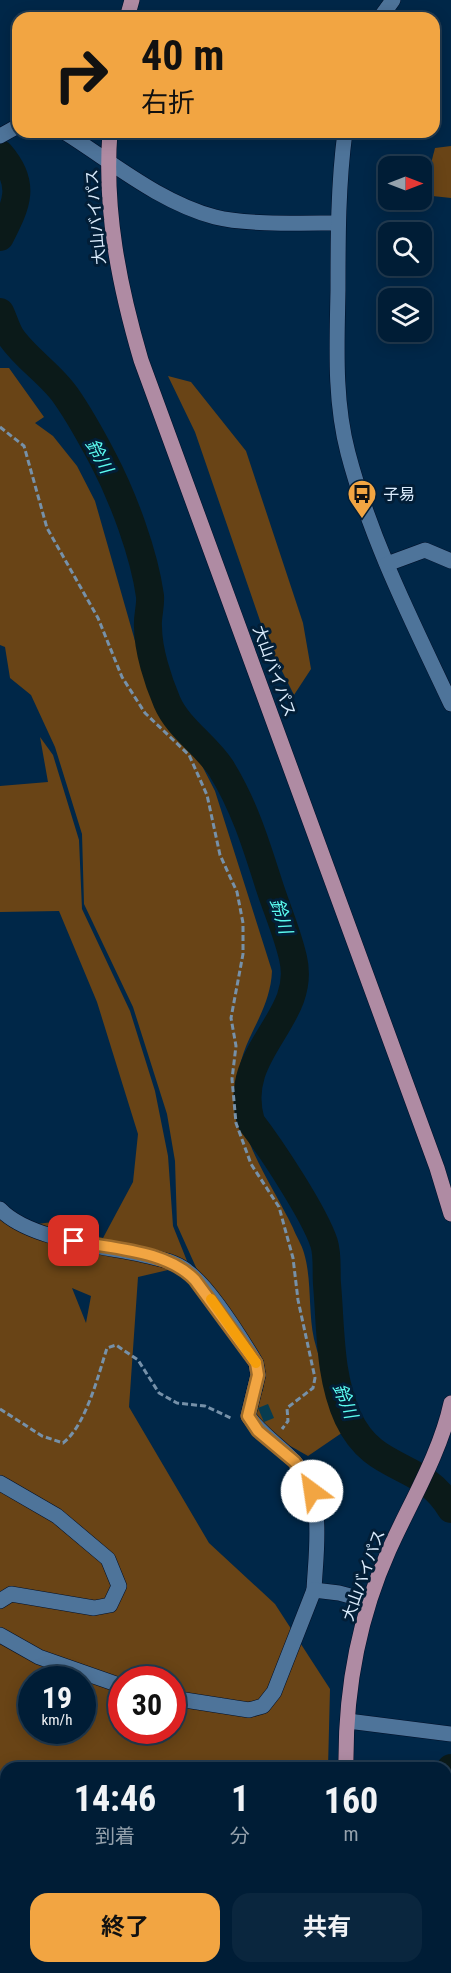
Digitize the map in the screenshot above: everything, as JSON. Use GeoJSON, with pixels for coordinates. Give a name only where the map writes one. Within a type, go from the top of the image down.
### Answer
{"type":"FeatureCollection","features":[{"type":"Feature","properties":{"kind":"main road","name":"大山バイパス"},"geometry":{"type":"LineString","coordinates":[[110,138],[108,159],[117,268],[141,360],[438,1168],[451,1214]]}},
{"type":"Feature","properties":{"kind":"main road","name":"大山バイパス"},"geometry":{"type":"LineString","coordinates":[[346,1762],[352,1675],[369,1601],[432,1455],[451,1403]]}},
{"type":"Feature","properties":{"kind":"street"},"geometry":{"type":"LineString","coordinates":[[74,138],[149,188],[180,204],[216,217],[339,223]]}},
{"type":"Feature","properties":{"kind":"street"},"geometry":{"type":"LineString","coordinates":[[345,138],[339,223],[339,407],[347,451],[363,505],[387,564],[451,704]]}},
{"type":"Feature","properties":{"kind":"street"},"geometry":{"type":"LineString","coordinates":[[387,564],[425,550],[451,561]]}},
{"type":"Feature","properties":{"kind":"street"},"geometry":{"type":"LineString","coordinates":[[0,1209],[30,1228],[74,1241],[165,1260],[187,1271],[204,1289],[256,1363],[258,1375],[248,1416],[267,1438],[295,1462],[312,1491],[317,1525],[314,1590],[274,1692],[263,1706],[249,1710],[186,1700]]}},
{"type":"Feature","properties":{"kind":"street"},"geometry":{"type":"LineString","coordinates":[[0,1483],[57,1516],[108,1559],[119,1586],[110,1605],[94,1608],[10,1594],[0,1601]]}},
{"type":"Feature","properties":{"kind":"street"},"geometry":{"type":"LineString","coordinates":[[314,1590],[369,1601]]}},
{"type":"Feature","properties":{"kind":"street"},"geometry":{"type":"LineString","coordinates":[[0,1635],[39,1657],[108,1681]]}},
{"type":"Feature","properties":{"kind":"street"},"geometry":{"type":"LineString","coordinates":[[348,1721],[447,1734]]}},
{"type":"Feature","properties":{"kind":"path"},"geometry":{"type":"LineString","coordinates":[[0,427],[24,446],[47,528],[99,618],[122,677],[145,713],[189,755],[202,781],[216,828],[220,855],[237,892],[242,912],[243,944],[231,1018],[236,1046],[232,1079],[236,1123],[251,1164],[279,1207],[293,1258],[298,1300],[315,1378],[313,1388],[287,1408],[288,1421],[272,1437],[267,1438]]}},
{"type":"Feature","properties":{"kind":"path"},"geometry":{"type":"LineString","coordinates":[[0,1409],[42,1436],[63,1443],[72,1436],[90,1398],[107,1348],[116,1345],[138,1360],[159,1393],[177,1403],[205,1406],[236,1420]]}},
{"type":"Feature","properties":{"kind":"shaded area"},"geometry":{"type":"Polygon","coordinates":[[[451,146],[451,198],[432,196],[432,160],[435,148],[451,146]]]}},
{"type":"Feature","properties":{"kind":"shaded area"},"geometry":{"type":"Polygon","coordinates":[[[0,368],[9,368],[44,417],[35,423],[53,436],[77,466],[95,501],[135,641],[163,713],[195,752],[215,791],[272,971],[265,1003],[242,1059],[238,1091],[240,1110],[250,1145],[303,1250],[308,1274],[314,1339],[325,1373],[349,1428],[308,1456],[275,1436],[257,1416],[254,1406],[263,1390],[265,1373],[199,1274],[177,1225],[175,1161],[167,1114],[133,1007],[84,904],[82,834],[55,747],[31,695],[10,678],[5,647],[0,645],[0,368]]]}},
{"type":"Feature","properties":{"kind":"shaded area"},"geometry":{"type":"Polygon","coordinates":[[[168,376],[191,382],[246,451],[303,623],[311,669],[294,695],[267,641],[195,432],[168,376]]]}},
{"type":"Feature","properties":{"kind":"shaded area"},"geometry":{"type":"Polygon","coordinates":[[[40,737],[53,755],[79,840],[82,909],[130,1011],[155,1091],[168,1156],[173,1226],[187,1261],[168,1270],[138,1277],[129,1407],[209,1543],[275,1604],[330,1689],[328,1762],[0,1762],[0,1213],[17,1227],[52,1222],[103,1238],[133,1182],[138,1134],[97,1002],[59,911],[0,912],[0,786],[48,782],[40,737]],[[72,1288],[86,1323],[91,1296],[72,1288]]]}},
{"type":"Feature","properties":{"kind":"building"},"geometry":{"type":"Polygon","coordinates":[[[268,1404],[274,1418],[264,1422],[258,1408],[268,1404]]]}},
{"type":"Feature","properties":{"kind":"waterway","name":"鈴川"},"geometry":{"type":"LineString","coordinates":[[0,154],[14,176],[16,185],[11,215],[0,237]]}},
{"type":"Feature","properties":{"kind":"waterway","name":"鈴川"},"geometry":{"type":"LineString","coordinates":[[0,312],[9,334],[17,345],[66,396],[86,427],[111,474],[132,526],[143,562],[150,596],[148,636],[154,665],[164,694],[178,720],[221,768],[236,796],[254,840],[288,939],[295,980],[290,1000],[259,1055],[251,1075],[247,1097],[251,1122],[302,1198],[324,1243],[334,1369],[348,1418],[359,1436],[371,1449],[426,1482],[439,1493],[451,1509]]}},
{"type":"Feature","properties":{"kind":"slow traffic"},"geometry":{"type":"LineString","coordinates":[[211,1299],[256,1363]]}},
{"type":"Feature","properties":{"kind":"place","name":"子易"},"geometry":{"type":"Point","coordinates":[362,520]}},
{"type":"Feature","properties":{"kind":"route"},"geometry":{"type":"LineString","coordinates":[[74,1241],[165,1260],[187,1271],[204,1289],[256,1363],[258,1375],[248,1416],[258,1431],[295,1462],[312,1491]]}}]}
